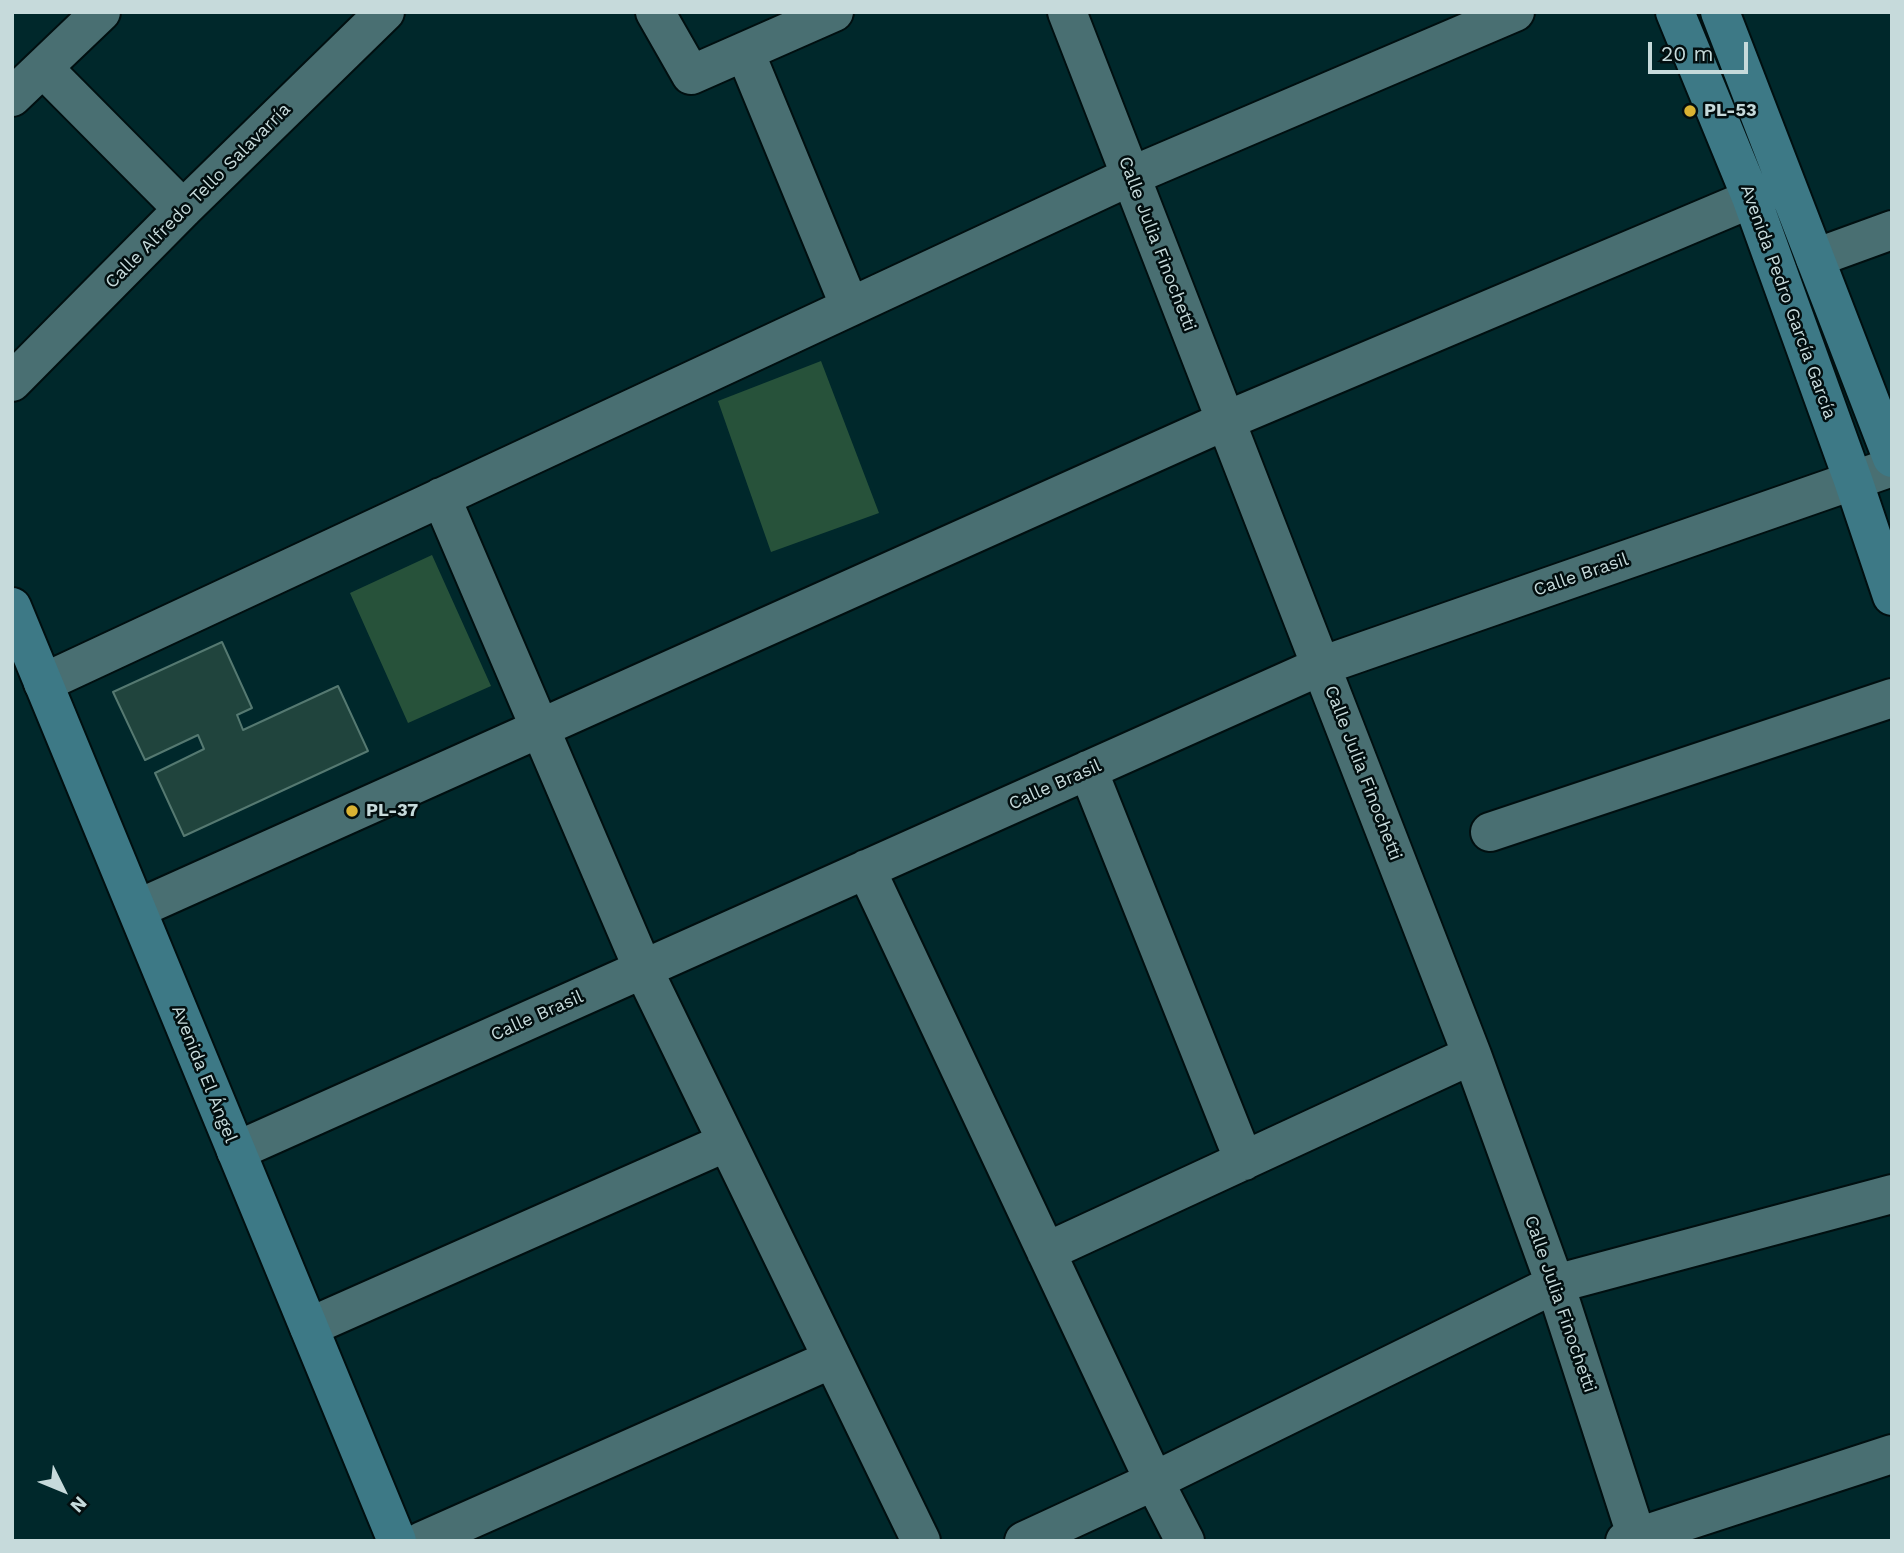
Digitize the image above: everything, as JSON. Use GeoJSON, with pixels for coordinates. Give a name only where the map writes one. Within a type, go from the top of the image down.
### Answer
{"type":"FeatureCollection","features":[{"type":"Feature","properties":{"kind":"street"},"geometry":{"type":"LineString","coordinates":[[12,97],[101,12]]}},
{"type":"Feature","properties":{"kind":"street","name":"Calle Alfredo Tello Salavarría"},"geometry":{"type":"LineString","coordinates":[[12,382],[183,209],[385,12]]}},
{"type":"Feature","properties":{"kind":"street"},"geometry":{"type":"LineString","coordinates":[[655,12],[691,75],[834,12]]}},
{"type":"Feature","properties":{"kind":"street","name":"Calle Julia Finochetti"},"geometry":{"type":"LineString","coordinates":[[1067,12],[1472,1055],[1555,1284],[1633,1539]]}},
{"type":"Feature","properties":{"kind":"street"},"geometry":{"type":"LineString","coordinates":[[43,683],[1131,177],[1515,12]]}},
{"type":"Feature","properties":{"kind":"street","name":"Avenida Pedro García García"},"geometry":{"type":"LineString","coordinates":[[1675,12],[1751,197],[1892,596]]}},
{"type":"Feature","properties":{"kind":"street"},"geometry":{"type":"LineString","coordinates":[[1720,12],[1892,458]]}},
{"type":"Feature","properties":{"kind":"street"},"geometry":{"type":"LineString","coordinates":[[745,52],[849,307]]}},
{"type":"Feature","properties":{"kind":"street"},"geometry":{"type":"LineString","coordinates":[[43,68],[183,209]]}},
{"type":"Feature","properties":{"kind":"street"},"geometry":{"type":"LineString","coordinates":[[137,909],[1225,421],[1786,184]]}},
{"type":"Feature","properties":{"kind":"street"},"geometry":{"type":"LineString","coordinates":[[1815,258],[1892,230]]}},
{"type":"Feature","properties":{"kind":"street","name":"Calle Brasil"},"geometry":{"type":"LineString","coordinates":[[236,1151],[1321,666],[1892,467]]}},
{"type":"Feature","properties":{"kind":"street"},"geometry":{"type":"LineString","coordinates":[[441,497],[643,969],[921,1541]]}},
{"type":"Feature","properties":{"kind":"street","name":"Avenida El Ángel"},"geometry":{"type":"LineString","coordinates":[[12,607],[397,1541]]}},
{"type":"Feature","properties":{"kind":"street"},"geometry":{"type":"LineString","coordinates":[[1490,832],[1892,698]]}},
{"type":"Feature","properties":{"kind":"street"},"geometry":{"type":"LineString","coordinates":[[1088,770],[1244,1161]]}},
{"type":"Feature","properties":{"kind":"street"},"geometry":{"type":"LineString","coordinates":[[866,869],[1154,1481],[1185,1541]]}},
{"type":"Feature","properties":{"kind":"street"},"geometry":{"type":"LineString","coordinates":[[1046,1252],[1472,1055]]}},
{"type":"Feature","properties":{"kind":"street"},"geometry":{"type":"LineString","coordinates":[[309,1327],[727,1142]]}},
{"type":"Feature","properties":{"kind":"street"},"geometry":{"type":"LineString","coordinates":[[1024,1541],[1154,1481],[1555,1284],[1892,1194]]}},
{"type":"Feature","properties":{"kind":"street"},"geometry":{"type":"LineString","coordinates":[[422,1541],[832,1359]]}},
{"type":"Feature","properties":{"kind":"street"},"geometry":{"type":"LineString","coordinates":[[1633,1539],[1892,1454]]}},
{"type":"Feature","properties":{"kind":"green space"},"geometry":{"type":"Polygon","coordinates":[[[821,361],[879,513],[771,552],[718,401],[821,361]]]}},
{"type":"Feature","properties":{"kind":"green space"},"geometry":{"type":"Polygon","coordinates":[[[432,555],[491,686],[408,723],[350,593],[432,555]]]}},
{"type":"Feature","properties":{"kind":"building"},"geometry":{"type":"Polygon","coordinates":[[[222,642],[252,708],[237,715],[243,730],[338,686],[368,751],[184,836],[155,773],[204,749],[198,735],[145,760],[113,692],[222,642]]]}},
{"type":"Feature","properties":{"kind":"place","name":"PL-53"},"geometry":{"type":"Point","coordinates":[1690,111]}},
{"type":"Feature","properties":{"kind":"place","name":"PL-37"},"geometry":{"type":"Point","coordinates":[352,811]}}]}
